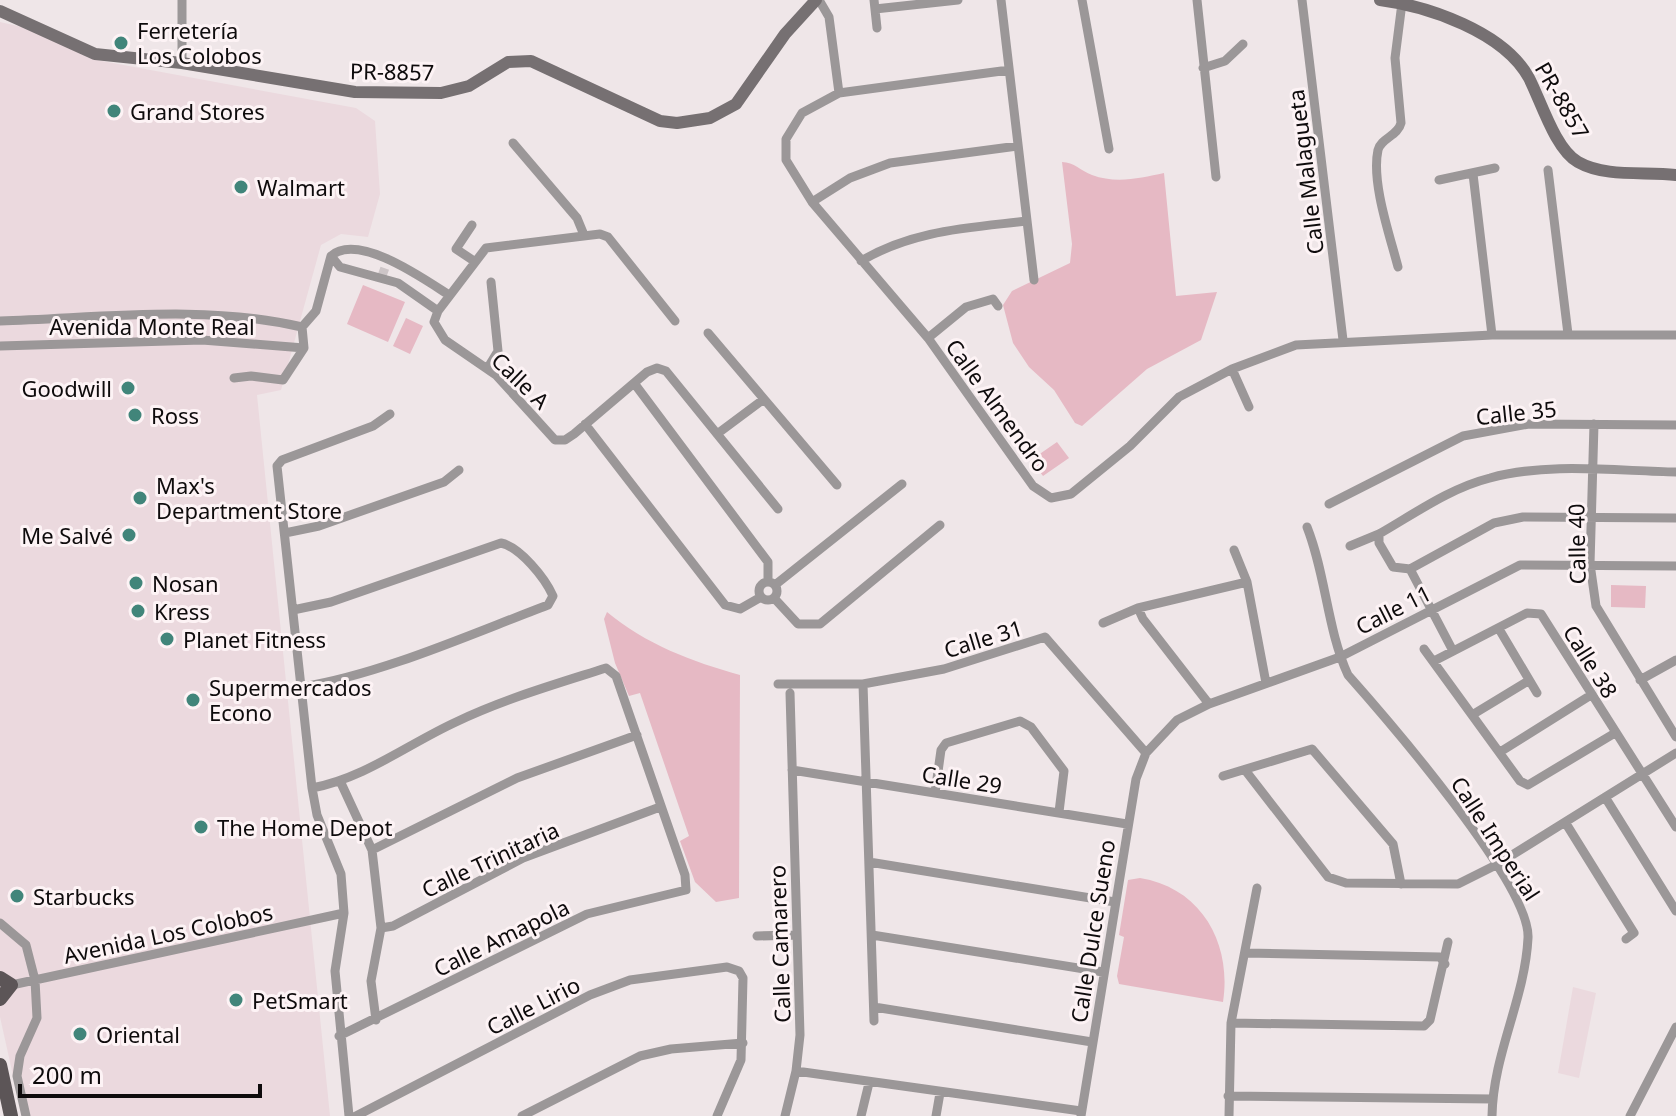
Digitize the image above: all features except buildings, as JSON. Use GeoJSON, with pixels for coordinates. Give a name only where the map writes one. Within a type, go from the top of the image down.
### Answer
{"type":"FeatureCollection","features":[{"type":"Feature","properties":{"kind":"main road"},"geometry":{"type":"LineString","coordinates":[[0,999],[4,984]]}},
{"type":"Feature","properties":{"kind":"main road"},"geometry":{"type":"LineString","coordinates":[[0,1065],[11,1116]]}},
{"type":"Feature","properties":{"kind":"main road"},"geometry":{"type":"LineString","coordinates":[[0,1105],[2,1116]]}},
{"type":"Feature","properties":{"kind":"street"},"geometry":{"type":"LineString","coordinates":[[182,0],[182,63]]}},
{"type":"Feature","properties":{"kind":"street"},"geometry":{"type":"LineString","coordinates":[[818,0],[829,17],[839,93]]}},
{"type":"Feature","properties":{"kind":"street","name":"PR-8857"},"geometry":{"type":"LineString","coordinates":[[0,11],[95,54],[182,63],[355,92],[441,93],[469,86],[508,62],[531,61],[660,121],[677,123],[710,118],[736,104],[785,34],[818,0]]}},
{"type":"Feature","properties":{"kind":"street"},"geometry":{"type":"LineString","coordinates":[[877,28],[875,5],[958,0]]}},
{"type":"Feature","properties":{"kind":"street"},"geometry":{"type":"LineString","coordinates":[[1001,0],[1034,280]]}},
{"type":"Feature","properties":{"kind":"street"},"geometry":{"type":"LineString","coordinates":[[1082,0],[1109,149]]}},
{"type":"Feature","properties":{"kind":"street"},"geometry":{"type":"LineString","coordinates":[[1197,0],[1216,177]]}},
{"type":"Feature","properties":{"kind":"street","name":"Calle Malagueta"},"geometry":{"type":"LineString","coordinates":[[1302,0],[1343,340]]}},
{"type":"Feature","properties":{"kind":"street","name":"PR-8857"},"geometry":{"type":"LineString","coordinates":[[1380,0],[1431,10],[1497,43],[1527,74],[1554,132],[1577,162],[1609,171],[1676,175]]}},
{"type":"Feature","properties":{"kind":"street"},"geometry":{"type":"LineString","coordinates":[[1398,267],[1384,214],[1378,154],[1381,144],[1397,131],[1401,123],[1395,58],[1402,3]]}},
{"type":"Feature","properties":{"kind":"street"},"geometry":{"type":"LineString","coordinates":[[1203,68],[1225,61],[1243,44]]}},
{"type":"Feature","properties":{"kind":"street","name":"Calle Almendro"},"geometry":{"type":"LineString","coordinates":[[1009,70],[839,93],[802,113],[786,139],[786,160],[812,202],[928,338],[1033,486],[1051,498],[1071,494],[1130,446],[1179,397],[1232,369],[1296,345],[1343,340],[1492,335],[1676,335]]}},
{"type":"Feature","properties":{"kind":"street"},"geometry":{"type":"LineString","coordinates":[[513,143],[577,218],[584,235]]}},
{"type":"Feature","properties":{"kind":"street"},"geometry":{"type":"LineString","coordinates":[[812,202],[850,178],[890,163],[1018,146]]}},
{"type":"Feature","properties":{"kind":"street"},"geometry":{"type":"LineString","coordinates":[[1439,180],[1495,168]]}},
{"type":"Feature","properties":{"kind":"street"},"geometry":{"type":"LineString","coordinates":[[1548,170],[1568,334]]}},
{"type":"Feature","properties":{"kind":"street"},"geometry":{"type":"LineString","coordinates":[[1473,174],[1492,335]]}},
{"type":"Feature","properties":{"kind":"street"},"geometry":{"type":"LineString","coordinates":[[861,261],[889,244],[918,235],[1027,221]]}},
{"type":"Feature","properties":{"kind":"street"},"geometry":{"type":"LineString","coordinates":[[472,225],[456,249],[474,261]]}},
{"type":"Feature","properties":{"kind":"street"},"geometry":{"type":"LineString","coordinates":[[390,275],[438,311],[486,248],[584,235],[608,237],[675,321]]}},
{"type":"Feature","properties":{"kind":"street"},"geometry":{"type":"LineString","coordinates":[[234,378],[251,376],[283,380],[304,348],[302,327],[314,316],[331,256],[344,249],[394,259],[449,295]]}},
{"type":"Feature","properties":{"kind":"street"},"geometry":{"type":"LineString","coordinates":[[331,256],[340,267],[398,283]]}},
{"type":"Feature","properties":{"kind":"street"},"geometry":{"type":"LineString","coordinates":[[367,273],[379,271]]}},
{"type":"Feature","properties":{"kind":"street"},"geometry":{"type":"LineString","coordinates":[[487,369],[498,351],[491,282]]}},
{"type":"Feature","properties":{"kind":"street"},"geometry":{"type":"LineString","coordinates":[[928,338],[966,307],[993,299],[998,306]]}},
{"type":"Feature","properties":{"kind":"street","name":"Calle A"},"geometry":{"type":"LineString","coordinates":[[438,311],[434,322],[436,331],[487,369],[555,440],[565,440],[657,368],[666,371],[778,509]]}},
{"type":"Feature","properties":{"kind":"street","name":"Avenida Monte Real"},"geometry":{"type":"LineString","coordinates":[[0,321],[214,313],[252,315],[302,327]]}},
{"type":"Feature","properties":{"kind":"street"},"geometry":{"type":"LineString","coordinates":[[708,333],[837,485]]}},
{"type":"Feature","properties":{"kind":"street","name":"Avenida Monte Real"},"geometry":{"type":"LineString","coordinates":[[0,346],[202,340],[304,348]]}},
{"type":"Feature","properties":{"kind":"street"},"geometry":{"type":"LineString","coordinates":[[1232,369],[1249,407]]}},
{"type":"Feature","properties":{"kind":"street"},"geometry":{"type":"LineString","coordinates":[[634,383],[768,562],[774,598],[798,624],[820,624],[940,525]]}},
{"type":"Feature","properties":{"kind":"street"},"geometry":{"type":"LineString","coordinates":[[717,434],[764,399]]}},
{"type":"Feature","properties":{"kind":"street"},"geometry":{"type":"LineString","coordinates":[[349,1116],[335,971],[344,913],[341,874],[317,815],[312,788],[277,466],[282,460],[373,426],[390,414]]}},
{"type":"Feature","properties":{"kind":"street"},"geometry":{"type":"LineString","coordinates":[[585,424],[725,605],[740,609],[761,597]]}},
{"type":"Feature","properties":{"kind":"street","name":"Calle 35"},"geometry":{"type":"LineString","coordinates":[[1329,504],[1463,436],[1529,424],[1676,425]]}},
{"type":"Feature","properties":{"kind":"street","name":"Calle 40"},"geometry":{"type":"LineString","coordinates":[[1594,424],[1590,564],[1596,606],[1676,737]]}},
{"type":"Feature","properties":{"kind":"street"},"geometry":{"type":"LineString","coordinates":[[285,533],[319,526],[444,482],[459,470]]}},
{"type":"Feature","properties":{"kind":"street"},"geometry":{"type":"LineString","coordinates":[[1350,546],[1379,534],[1451,492],[1487,478],[1518,472],[1676,472]]}},
{"type":"Feature","properties":{"kind":"street"},"geometry":{"type":"LineString","coordinates":[[774,598],[767,601],[761,597],[759,587],[772,583],[902,484]]}},
{"type":"Feature","properties":{"kind":"street"},"geometry":{"type":"LineString","coordinates":[[1379,534],[1379,543],[1393,567],[1410,569],[1494,523],[1523,517],[1676,518]]}},
{"type":"Feature","properties":{"kind":"street"},"geometry":{"type":"LineString","coordinates":[[1307,527],[1319,558],[1340,657]]}},
{"type":"Feature","properties":{"kind":"street"},"geometry":{"type":"LineString","coordinates":[[293,610],[331,602],[501,543],[511,545],[549,586],[553,596],[548,605],[506,621],[333,682],[302,687]]}},
{"type":"Feature","properties":{"kind":"street"},"geometry":{"type":"LineString","coordinates":[[1234,550],[1247,582],[1266,683]]}},
{"type":"Feature","properties":{"kind":"street","name":"Calle 11"},"geometry":{"type":"LineString","coordinates":[[1146,753],[1177,720],[1209,704],[1340,657],[1520,565],[1676,566]]}},
{"type":"Feature","properties":{"kind":"street"},"geometry":{"type":"LineString","coordinates":[[1410,569],[1453,651]]}},
{"type":"Feature","properties":{"kind":"street"},"geometry":{"type":"LineString","coordinates":[[1103,623],[1138,608],[1247,582]]}},
{"type":"Feature","properties":{"kind":"street"},"geometry":{"type":"LineString","coordinates":[[1138,608],[1143,619],[1209,704]]}},
{"type":"Feature","properties":{"kind":"street","name":"Calle 38"},"geometry":{"type":"LineString","coordinates":[[1434,661],[1527,613],[1541,614],[1676,827]]}},
{"type":"Feature","properties":{"kind":"street"},"geometry":{"type":"LineString","coordinates":[[1499,629],[1537,693]]}},
{"type":"Feature","properties":{"kind":"street","name":"Calle 31"},"geometry":{"type":"LineString","coordinates":[[778,684],[863,684],[944,669],[1045,637],[1146,753]]}},
{"type":"Feature","properties":{"kind":"street"},"geometry":{"type":"LineString","coordinates":[[1424,649],[1520,781],[1528,785],[1615,733]]}},
{"type":"Feature","properties":{"kind":"street","name":"Calle Imperial"},"geometry":{"type":"LineString","coordinates":[[1340,657],[1348,675],[1431,771],[1496,865],[1525,917],[1529,935],[1524,969],[1498,1060],[1492,1116]]}},
{"type":"Feature","properties":{"kind":"street"},"geometry":{"type":"LineString","coordinates":[[1640,680],[1676,660]]}},
{"type":"Feature","properties":{"kind":"street"},"geometry":{"type":"LineString","coordinates":[[312,788],[341,783],[457,721],[606,668],[616,676],[660,807]]}},
{"type":"Feature","properties":{"kind":"street"},"geometry":{"type":"LineString","coordinates":[[1472,715],[1528,681]]}},
{"type":"Feature","properties":{"kind":"street"},"geometry":{"type":"LineString","coordinates":[[863,684],[874,1021]]}},
{"type":"Feature","properties":{"kind":"street","name":"Calle Camarero"},"geometry":{"type":"LineString","coordinates":[[785,1116],[796,1071],[800,1035],[790,693]]}},
{"type":"Feature","properties":{"kind":"street"},"geometry":{"type":"LineString","coordinates":[[1500,752],[1591,695]]}},
{"type":"Feature","properties":{"kind":"street"},"geometry":{"type":"LineString","coordinates":[[935,793],[941,750],[946,743],[1020,721],[1031,727],[1064,771],[1059,812]]}},
{"type":"Feature","properties":{"kind":"street"},"geometry":{"type":"LineString","coordinates":[[372,850],[517,778],[637,735]]}},
{"type":"Feature","properties":{"kind":"street"},"geometry":{"type":"LineString","coordinates":[[1223,776],[1312,749],[1393,844],[1401,884]]}},
{"type":"Feature","properties":{"kind":"street","name":"Calle Dulce Sueno"},"geometry":{"type":"LineString","coordinates":[[1081,1114],[1127,824],[1136,779],[1146,753]]}},
{"type":"Feature","properties":{"kind":"street"},"geometry":{"type":"LineString","coordinates":[[1245,770],[1328,877],[1346,883],[1458,884],[1496,865],[1676,753]]}},
{"type":"Feature","properties":{"kind":"street","name":"Calle 29"},"geometry":{"type":"LineString","coordinates":[[792,770],[1127,824]]}},
{"type":"Feature","properties":{"kind":"street"},"geometry":{"type":"LineString","coordinates":[[341,783],[372,850],[381,928],[371,981],[376,1020]]}},
{"type":"Feature","properties":{"kind":"street"},"geometry":{"type":"LineString","coordinates":[[1605,797],[1676,911]]}},
{"type":"Feature","properties":{"kind":"street","name":"Calle Amapola"},"geometry":{"type":"LineString","coordinates":[[339,1036],[376,1020],[528,940],[587,914],[686,890],[685,875],[660,807]]}},
{"type":"Feature","properties":{"kind":"street","name":"Calle Trinitaria"},"geometry":{"type":"LineString","coordinates":[[381,928],[393,926],[523,858],[660,807]]}},
{"type":"Feature","properties":{"kind":"street"},"geometry":{"type":"LineString","coordinates":[[1565,822],[1634,933],[1626,939]]}},
{"type":"Feature","properties":{"kind":"street"},"geometry":{"type":"LineString","coordinates":[[869,862],[1115,902]]}},
{"type":"Feature","properties":{"kind":"street"},"geometry":{"type":"LineString","coordinates":[[1229,1116],[1231,1023],[1257,888]]}},
{"type":"Feature","properties":{"kind":"street","name":"Avenida Los Colobos"},"geometry":{"type":"LineString","coordinates":[[4,984],[35,980],[344,913]]}},
{"type":"Feature","properties":{"kind":"street"},"geometry":{"type":"LineString","coordinates":[[0,923],[26,945],[35,980],[37,1018],[20,1056],[17,1076],[26,1116]]}},
{"type":"Feature","properties":{"kind":"street"},"geometry":{"type":"LineString","coordinates":[[757,936],[797,935]]}},
{"type":"Feature","properties":{"kind":"street"},"geometry":{"type":"LineString","coordinates":[[872,935],[1103,972]]}},
{"type":"Feature","properties":{"kind":"street"},"geometry":{"type":"LineString","coordinates":[[1231,1023],[1424,1026],[1430,1020],[1448,942]]}},
{"type":"Feature","properties":{"kind":"street"},"geometry":{"type":"LineString","coordinates":[[1246,953],[1440,957],[1445,964]]}},
{"type":"Feature","properties":{"kind":"street","name":"Calle Lirio"},"geometry":{"type":"LineString","coordinates":[[356,1116],[590,995],[630,980],[727,967],[739,971],[743,978],[743,1043]]}},
{"type":"Feature","properties":{"kind":"street"},"geometry":{"type":"LineString","coordinates":[[874,1007],[1092,1042]]}},
{"type":"Feature","properties":{"kind":"street"},"geometry":{"type":"LineString","coordinates":[[1630,1116],[1676,1027]]}},
{"type":"Feature","properties":{"kind":"street"},"geometry":{"type":"LineString","coordinates":[[522,1116],[640,1056],[671,1049],[743,1043],[741,1060],[717,1116]]}},
{"type":"Feature","properties":{"kind":"street"},"geometry":{"type":"LineString","coordinates":[[796,1071],[1081,1114]]}},
{"type":"Feature","properties":{"kind":"street"},"geometry":{"type":"LineString","coordinates":[[861,1116],[869,1083]]}},
{"type":"Feature","properties":{"kind":"street"},"geometry":{"type":"LineString","coordinates":[[936,1116],[940,1093]]}},
{"type":"Feature","properties":{"kind":"street"},"geometry":{"type":"LineString","coordinates":[[1228,1096],[1493,1099]]}},
{"type":"Feature","properties":{"kind":"street"},"geometry":{"type":"LineString","coordinates":[[1009,1116],[1011,1102]]}},
{"type":"Feature","properties":{"kind":"shaded area"},"geometry":{"type":"Polygon","coordinates":[[[0,22],[35,30],[91,59],[356,108],[375,121],[380,194],[368,237],[341,234],[321,245],[281,390],[257,395],[330,1116],[22,1116],[0,1017],[0,22]]]}},
{"type":"Feature","properties":{"kind":"shaded area"},"geometry":{"type":"Polygon","coordinates":[[[1062,162],[1110,179],[1164,173],[1176,296],[1217,292],[1201,340],[1147,369],[1082,426],[1075,423],[1054,390],[1029,367],[1013,343],[1003,305],[1012,291],[1070,263],[1072,244],[1062,162]]]}},
{"type":"Feature","properties":{"kind":"shaded area"},"geometry":{"type":"Polygon","coordinates":[[[363,285],[405,302],[388,342],[347,324],[363,285]]]}},
{"type":"Feature","properties":{"kind":"shaded area"},"geometry":{"type":"Polygon","coordinates":[[[406,318],[423,326],[410,354],[393,346],[406,318]]]}},
{"type":"Feature","properties":{"kind":"shaded area"},"geometry":{"type":"Polygon","coordinates":[[[1057,442],[1069,458],[1043,476],[1031,460],[1057,442]]]}},
{"type":"Feature","properties":{"kind":"shaded area"},"geometry":{"type":"Polygon","coordinates":[[[1611,585],[1646,586],[1645,608],[1611,607],[1611,585]]]}},
{"type":"Feature","properties":{"kind":"shaded area"},"geometry":{"type":"Polygon","coordinates":[[[607,612],[637,634],[670,651],[740,675],[739,898],[716,902],[695,882],[680,841],[689,836],[640,693],[629,696],[615,663],[604,619],[607,612]]]}},
{"type":"Feature","properties":{"kind":"shaded area"},"geometry":{"type":"Polygon","coordinates":[[[1140,878],[1180,893],[1196,906],[1208,922],[1223,960],[1223,1002],[1119,984],[1117,976],[1124,937],[1119,935],[1128,880],[1140,878]]]}},
{"type":"Feature","properties":{"kind":"shaded area"},"geometry":{"type":"Polygon","coordinates":[[[1573,987],[1596,993],[1579,1078],[1558,1073],[1573,987]]]}},
{"type":"Feature","properties":{"kind":"tunnel"},"geometry":{"type":"LineString","coordinates":[[379,271],[390,275]]}},
{"type":"Feature","properties":{"kind":"place","name":"Ferretería Los Colobos"},"geometry":{"type":"Point","coordinates":[121,43]}},
{"type":"Feature","properties":{"kind":"place","name":"Grand Stores"},"geometry":{"type":"Point","coordinates":[114,111]}},
{"type":"Feature","properties":{"kind":"place","name":"Walmart"},"geometry":{"type":"Point","coordinates":[241,187]}},
{"type":"Feature","properties":{"kind":"place","name":"Goodwill"},"geometry":{"type":"Point","coordinates":[128,388]}},
{"type":"Feature","properties":{"kind":"place","name":"Ross"},"geometry":{"type":"Point","coordinates":[135,415]}},
{"type":"Feature","properties":{"kind":"place","name":"Max's Department Store"},"geometry":{"type":"Point","coordinates":[140,498]}},
{"type":"Feature","properties":{"kind":"place","name":"Me Salvé"},"geometry":{"type":"Point","coordinates":[129,535]}},
{"type":"Feature","properties":{"kind":"place","name":"Nosan"},"geometry":{"type":"Point","coordinates":[136,583]}},
{"type":"Feature","properties":{"kind":"place","name":"Kress"},"geometry":{"type":"Point","coordinates":[138,611]}},
{"type":"Feature","properties":{"kind":"place","name":"Planet Fitness"},"geometry":{"type":"Point","coordinates":[167,639]}},
{"type":"Feature","properties":{"kind":"place","name":"Supermercados Econo"},"geometry":{"type":"Point","coordinates":[193,700]}},
{"type":"Feature","properties":{"kind":"place","name":"The Home Depot"},"geometry":{"type":"Point","coordinates":[201,827]}},
{"type":"Feature","properties":{"kind":"place","name":"Starbucks"},"geometry":{"type":"Point","coordinates":[17,896]}},
{"type":"Feature","properties":{"kind":"place","name":"PetSmart"},"geometry":{"type":"Point","coordinates":[236,1000]}},
{"type":"Feature","properties":{"kind":"place","name":"Oriental"},"geometry":{"type":"Point","coordinates":[80,1034]}}]}
